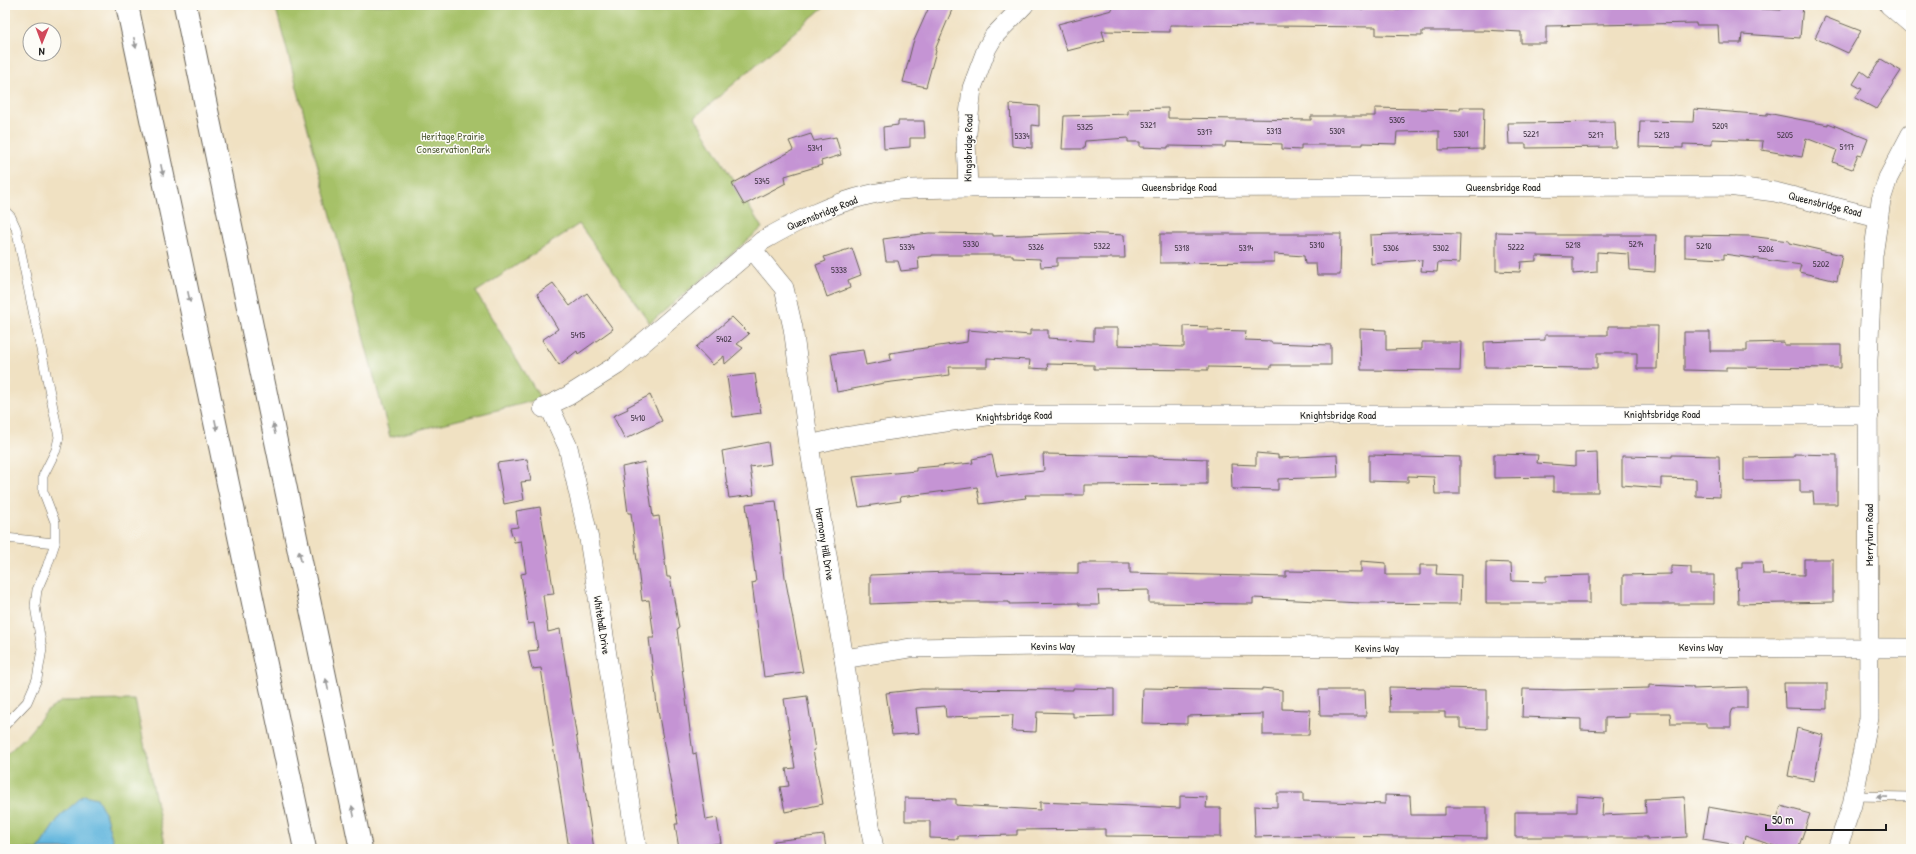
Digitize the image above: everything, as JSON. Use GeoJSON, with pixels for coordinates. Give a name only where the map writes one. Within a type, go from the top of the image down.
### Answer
{"type":"FeatureCollection","features":[{"type":"Feature","properties":{"kind":"highway"},"geometry":{"type":"LineString","coordinates":[[126,5],[305,849]]}},
{"type":"Feature","properties":{"kind":"highway"},"geometry":{"type":"LineString","coordinates":[[185,5],[361,849]]}},
{"type":"Feature","properties":{"kind":"street","name":"Kingsbridge Road"},"geometry":{"type":"LineString","coordinates":[[968,188],[966,142],[972,88],[987,48],[994,36],[1024,5]]}},
{"type":"Feature","properties":{"kind":"street"},"geometry":{"type":"LineString","coordinates":[[1889,5],[1911,24]]}},
{"type":"Feature","properties":{"kind":"street","name":"Merryturn Road"},"geometry":{"type":"LineString","coordinates":[[1837,849],[1854,796],[1869,718],[1868,360],[1872,263],[1881,200],[1888,178],[1911,134]]}},
{"type":"Feature","properties":{"kind":"street","name":"Queensbridge Road"},"geometry":{"type":"LineString","coordinates":[[546,407],[617,365],[762,241],[788,226],[830,207],[868,195],[915,189],[968,188],[1728,186],[1775,192],[1878,218]]}},
{"type":"Feature","properties":{"kind":"street","name":"Harmony Hill Drive"},"geometry":{"type":"LineString","coordinates":[[752,249],[784,288],[793,328],[809,445],[874,849]]}},
{"type":"Feature","properties":{"kind":"street","name":"Whitehall Drive"},"geometry":{"type":"LineString","coordinates":[[546,407],[568,447],[589,539],[636,849]]}},
{"type":"Feature","properties":{"kind":"street","name":"Knightsbridge Road"},"geometry":{"type":"LineString","coordinates":[[809,445],[844,437],[993,415],[1869,415]]}},
{"type":"Feature","properties":{"kind":"street","name":"Kevins Way"},"geometry":{"type":"LineString","coordinates":[[844,659],[910,648],[1045,646],[1911,648]]}},
{"type":"Feature","properties":{"kind":"lane"},"geometry":{"type":"LineString","coordinates":[[5,211],[11,217],[16,228],[59,437],[56,450],[43,476],[43,491],[54,522],[55,543],[37,590],[35,606],[42,649],[37,679],[27,702],[5,725]]}},
{"type":"Feature","properties":{"kind":"lane"},"geometry":{"type":"LineString","coordinates":[[5,538],[55,543]]}},
{"type":"Feature","properties":{"kind":"lane"},"geometry":{"type":"LineString","coordinates":[[1854,796],[1911,797]]}},
{"type":"Feature","properties":{"kind":"green space","name":"Heritage Prairie Conservation Park"},"geometry":{"type":"Polygon","coordinates":[[[275,5],[826,5],[695,117],[762,228],[650,323],[579,224],[476,292],[541,399],[390,437],[275,5]]]}},
{"type":"Feature","properties":{"kind":"green space"},"geometry":{"type":"Polygon","coordinates":[[[135,700],[166,849],[5,849],[5,756],[28,734],[46,712],[62,701],[135,700]]]}},
{"type":"Feature","properties":{"kind":"water"},"geometry":{"type":"Polygon","coordinates":[[[84,795],[97,798],[105,813],[115,849],[38,849],[60,816],[84,795]]]}},
{"type":"Feature","properties":{"kind":"building"},"geometry":{"type":"Polygon","coordinates":[[[930,5],[954,5],[935,50],[936,51],[926,87],[903,82],[913,43],[930,5]]]}},
{"type":"Feature","properties":{"kind":"building"},"geometry":{"type":"Polygon","coordinates":[[[1111,5],[1360,5],[1360,9],[1400,10],[1400,5],[1743,5],[1743,8],[1781,10],[1781,5],[1803,5],[1800,38],[1742,34],[1741,43],[1719,43],[1718,25],[1696,25],[1696,23],[1546,26],[1546,43],[1521,43],[1521,32],[1484,30],[1422,31],[1422,36],[1376,35],[1376,27],[1170,25],[1170,32],[1102,31],[1105,41],[1067,51],[1058,24],[1112,10],[1111,5]]]}},
{"type":"Feature","properties":{"kind":"building"},"geometry":{"type":"Polygon","coordinates":[[[1825,17],[1861,31],[1848,53],[1815,38],[1825,17]]]}},
{"type":"Feature","properties":{"kind":"building"},"geometry":{"type":"Polygon","coordinates":[[[1881,59],[1901,71],[1876,109],[1855,98],[1862,89],[1853,84],[1861,71],[1869,77],[1881,59]]]}},
{"type":"Feature","properties":{"kind":"building"},"geometry":{"type":"Polygon","coordinates":[[[1010,104],[1039,106],[1039,126],[1032,125],[1032,148],[1012,146],[1010,104]]]}},
{"type":"Feature","properties":{"kind":"building"},"geometry":{"type":"Polygon","coordinates":[[[1460,107],[1484,107],[1483,149],[1439,150],[1439,131],[1397,132],[1396,144],[1363,143],[1363,145],[1301,145],[1301,150],[1282,149],[1282,144],[1226,142],[1225,147],[1140,147],[1140,142],[1128,142],[1128,138],[1085,141],[1084,149],[1062,149],[1064,116],[1128,114],[1128,109],[1168,108],[1168,118],[1311,120],[1311,116],[1375,116],[1375,108],[1460,110],[1460,107]]]}},
{"type":"Feature","properties":{"kind":"building"},"geometry":{"type":"Polygon","coordinates":[[[1694,109],[1767,115],[1767,113],[1828,125],[1828,123],[1868,139],[1862,155],[1858,154],[1852,169],[1833,162],[1837,150],[1806,138],[1802,157],[1762,150],[1763,141],[1712,139],[1712,145],[1683,144],[1683,148],[1639,147],[1640,121],[1693,122],[1694,109]]]}},
{"type":"Feature","properties":{"kind":"building"},"geometry":{"type":"Polygon","coordinates":[[[898,121],[924,121],[925,138],[910,138],[910,147],[884,149],[883,127],[898,125],[898,121]]]}},
{"type":"Feature","properties":{"kind":"building"},"geometry":{"type":"Polygon","coordinates":[[[1615,122],[1616,147],[1526,148],[1526,144],[1509,144],[1508,123],[1615,122]]]}},
{"type":"Feature","properties":{"kind":"building"},"geometry":{"type":"Polygon","coordinates":[[[811,134],[814,141],[836,137],[841,155],[821,161],[822,165],[785,176],[786,183],[744,205],[732,184],[793,150],[789,141],[811,134]]]}},
{"type":"Feature","properties":{"kind":"building"},"geometry":{"type":"Polygon","coordinates":[[[1496,232],[1536,233],[1536,235],[1656,235],[1655,272],[1630,270],[1629,254],[1597,252],[1597,272],[1573,274],[1573,257],[1536,256],[1536,261],[1521,262],[1520,272],[1496,271],[1496,232]]]}},
{"type":"Feature","properties":{"kind":"building"},"geometry":{"type":"Polygon","coordinates":[[[929,233],[993,234],[993,236],[1079,233],[1124,235],[1125,258],[1057,258],[1057,266],[1041,267],[1040,259],[1013,258],[1013,255],[932,255],[918,257],[919,269],[901,271],[898,261],[886,261],[883,239],[929,233]]]}},
{"type":"Feature","properties":{"kind":"building"},"geometry":{"type":"Polygon","coordinates":[[[1422,233],[1460,234],[1459,263],[1438,262],[1437,272],[1421,271],[1422,260],[1371,264],[1370,235],[1422,233]]]}},
{"type":"Feature","properties":{"kind":"building"},"geometry":{"type":"Polygon","coordinates":[[[1160,234],[1341,234],[1340,275],[1317,275],[1316,264],[1305,264],[1304,256],[1274,254],[1274,262],[1160,263],[1160,234]]]}},
{"type":"Feature","properties":{"kind":"building"},"geometry":{"type":"Polygon","coordinates":[[[1685,235],[1749,236],[1789,241],[1789,243],[1842,255],[1837,281],[1799,272],[1801,265],[1724,254],[1724,259],[1685,257],[1685,235]]]}},
{"type":"Feature","properties":{"kind":"building"},"geometry":{"type":"Polygon","coordinates":[[[852,248],[861,275],[848,280],[850,288],[827,297],[816,265],[826,261],[824,257],[852,248]]]}},
{"type":"Feature","properties":{"kind":"building"},"geometry":{"type":"Polygon","coordinates":[[[553,283],[570,306],[587,293],[613,329],[578,354],[577,351],[559,365],[542,340],[558,329],[537,294],[553,283]]]}},
{"type":"Feature","properties":{"kind":"building"},"geometry":{"type":"Polygon","coordinates":[[[732,317],[749,334],[737,344],[743,348],[725,364],[724,356],[713,365],[696,347],[732,317]]]}},
{"type":"Feature","properties":{"kind":"building"},"geometry":{"type":"Polygon","coordinates":[[[1184,326],[1208,327],[1208,330],[1246,331],[1245,340],[1271,341],[1271,343],[1331,345],[1331,365],[1271,365],[1271,368],[1208,367],[1208,370],[1094,369],[1094,365],[1047,364],[1048,369],[1029,368],[1030,360],[987,358],[987,367],[949,367],[950,375],[884,383],[837,392],[831,354],[863,350],[866,365],[891,360],[890,353],[967,342],[968,330],[1030,335],[1030,330],[1048,330],[1048,338],[1094,341],[1094,328],[1118,328],[1118,345],[1184,347],[1184,326]]]}},
{"type":"Feature","properties":{"kind":"building"},"geometry":{"type":"Polygon","coordinates":[[[1608,326],[1658,326],[1657,369],[1637,369],[1637,353],[1597,353],[1597,368],[1485,367],[1484,342],[1545,340],[1545,335],[1608,335],[1608,326]]]}},
{"type":"Feature","properties":{"kind":"building"},"geometry":{"type":"Polygon","coordinates":[[[1360,329],[1386,330],[1386,350],[1422,349],[1422,342],[1461,342],[1460,371],[1361,370],[1360,329]]]}},
{"type":"Feature","properties":{"kind":"building"},"geometry":{"type":"Polygon","coordinates":[[[1684,332],[1710,332],[1710,351],[1747,351],[1747,343],[1784,342],[1784,345],[1841,345],[1841,368],[1726,367],[1726,371],[1684,370],[1684,332]]]}},
{"type":"Feature","properties":{"kind":"building"},"geometry":{"type":"Polygon","coordinates":[[[755,374],[761,413],[733,417],[727,377],[755,374]]]}},
{"type":"Feature","properties":{"kind":"building"},"geometry":{"type":"Polygon","coordinates":[[[650,395],[662,421],[625,439],[613,416],[628,409],[627,407],[650,395]]]}},
{"type":"Feature","properties":{"kind":"building"},"geometry":{"type":"Polygon","coordinates":[[[768,442],[771,464],[750,467],[754,495],[729,498],[722,451],[768,442]]]}},
{"type":"Feature","properties":{"kind":"building"},"geometry":{"type":"Polygon","coordinates":[[[1597,452],[1598,492],[1553,492],[1553,477],[1494,478],[1494,454],[1538,455],[1537,463],[1575,466],[1575,453],[1597,452]]]}},
{"type":"Feature","properties":{"kind":"building"},"geometry":{"type":"Polygon","coordinates":[[[1256,453],[1278,455],[1278,458],[1337,455],[1338,477],[1278,479],[1278,490],[1232,489],[1231,464],[1256,465],[1256,453]]]}},
{"type":"Feature","properties":{"kind":"building"},"geometry":{"type":"Polygon","coordinates":[[[1043,454],[1154,456],[1207,459],[1207,484],[1084,485],[1084,495],[1025,495],[1026,498],[980,504],[977,487],[900,497],[901,501],[859,507],[853,477],[916,471],[916,468],[973,463],[972,459],[992,455],[997,476],[1044,471],[1043,454]]]}},
{"type":"Feature","properties":{"kind":"building"},"geometry":{"type":"Polygon","coordinates":[[[1794,454],[1837,455],[1837,504],[1814,504],[1813,492],[1800,492],[1800,480],[1744,481],[1744,458],[1794,457],[1794,454]]]}},
{"type":"Feature","properties":{"kind":"building"},"geometry":{"type":"Polygon","coordinates":[[[1369,455],[1460,457],[1460,494],[1435,494],[1434,477],[1408,476],[1408,482],[1369,481],[1369,455]]]}},
{"type":"Feature","properties":{"kind":"building"},"geometry":{"type":"Polygon","coordinates":[[[1672,455],[1719,456],[1720,497],[1696,496],[1696,479],[1661,478],[1661,488],[1622,485],[1622,456],[1672,457],[1672,455]]]}},
{"type":"Feature","properties":{"kind":"building"},"geometry":{"type":"Polygon","coordinates":[[[527,459],[531,481],[521,482],[524,500],[504,504],[497,463],[527,459]]]}},
{"type":"Feature","properties":{"kind":"building"},"geometry":{"type":"Polygon","coordinates":[[[645,462],[653,517],[659,516],[667,577],[670,577],[679,628],[677,629],[693,754],[696,753],[706,820],[717,818],[721,843],[708,845],[709,849],[679,849],[675,824],[678,824],[657,705],[649,638],[654,638],[649,600],[642,601],[631,513],[628,513],[622,467],[645,462]]]}},
{"type":"Feature","properties":{"kind":"building"},"geometry":{"type":"Polygon","coordinates":[[[776,501],[785,577],[803,672],[764,677],[752,583],[756,582],[746,504],[776,501]]]}},
{"type":"Feature","properties":{"kind":"building"},"geometry":{"type":"Polygon","coordinates":[[[540,507],[554,594],[543,595],[548,632],[560,629],[594,849],[569,849],[541,668],[532,669],[528,651],[538,650],[534,623],[528,624],[521,574],[526,573],[521,541],[514,542],[510,528],[518,527],[516,511],[540,507]]]}},
{"type":"Feature","properties":{"kind":"building"},"geometry":{"type":"Polygon","coordinates":[[[1804,559],[1833,559],[1833,602],[1738,604],[1737,568],[1742,568],[1742,562],[1762,562],[1763,574],[1804,575],[1804,559]]]}},
{"type":"Feature","properties":{"kind":"building"},"geometry":{"type":"Polygon","coordinates":[[[1361,561],[1386,563],[1386,575],[1420,575],[1420,565],[1437,565],[1436,574],[1461,575],[1460,604],[1362,603],[1253,598],[1253,604],[1149,603],[1149,590],[1098,591],[1099,605],[1079,605],[1079,603],[1009,604],[1009,602],[947,601],[870,604],[870,575],[947,572],[1078,573],[1078,563],[1130,563],[1130,573],[1286,577],[1286,571],[1361,572],[1361,561]]]}},
{"type":"Feature","properties":{"kind":"building"},"geometry":{"type":"Polygon","coordinates":[[[1486,562],[1511,563],[1512,581],[1546,582],[1546,576],[1590,575],[1590,603],[1486,603],[1486,562]]]}},
{"type":"Feature","properties":{"kind":"building"},"geometry":{"type":"Polygon","coordinates":[[[1671,566],[1691,567],[1691,575],[1714,575],[1714,604],[1623,604],[1623,575],[1671,574],[1671,566]]]}},
{"type":"Feature","properties":{"kind":"building"},"geometry":{"type":"Polygon","coordinates":[[[1784,683],[1827,683],[1827,709],[1785,708],[1784,683]]]}},
{"type":"Feature","properties":{"kind":"building"},"geometry":{"type":"Polygon","coordinates":[[[1649,685],[1693,687],[1693,689],[1747,687],[1747,708],[1733,708],[1731,714],[1731,727],[1706,727],[1706,724],[1671,724],[1670,713],[1629,713],[1629,717],[1605,718],[1605,731],[1581,730],[1581,719],[1522,717],[1523,689],[1563,690],[1649,688],[1649,685]]]}},
{"type":"Feature","properties":{"kind":"building"},"geometry":{"type":"Polygon","coordinates":[[[1389,687],[1487,689],[1487,729],[1460,728],[1460,718],[1445,718],[1445,712],[1390,712],[1389,687]]]}},
{"type":"Feature","properties":{"kind":"building"},"geometry":{"type":"Polygon","coordinates":[[[1073,688],[1114,689],[1114,716],[1073,717],[1073,713],[1037,712],[1036,732],[1012,731],[1013,715],[946,717],[945,706],[916,708],[919,733],[892,735],[886,693],[921,689],[1073,690],[1073,688]]]}},
{"type":"Feature","properties":{"kind":"building"},"geometry":{"type":"Polygon","coordinates":[[[1143,688],[1262,690],[1262,688],[1282,690],[1282,709],[1310,710],[1309,735],[1263,735],[1263,714],[1187,716],[1187,724],[1142,723],[1143,688]]]}},
{"type":"Feature","properties":{"kind":"building"},"geometry":{"type":"Polygon","coordinates":[[[1319,690],[1365,690],[1366,716],[1320,716],[1319,690]]]}},
{"type":"Feature","properties":{"kind":"building"},"geometry":{"type":"Polygon","coordinates":[[[807,696],[815,750],[813,750],[823,804],[785,812],[780,787],[789,786],[786,769],[795,768],[784,699],[807,696]]]}},
{"type":"Feature","properties":{"kind":"building"},"geometry":{"type":"Polygon","coordinates":[[[1797,728],[1823,735],[1814,781],[1788,776],[1797,728]]]}},
{"type":"Feature","properties":{"kind":"building"},"geometry":{"type":"Polygon","coordinates":[[[1277,793],[1303,793],[1303,801],[1385,804],[1385,795],[1410,796],[1411,815],[1445,815],[1445,807],[1487,807],[1487,838],[1320,835],[1255,837],[1254,806],[1277,807],[1277,793]]]}},
{"type":"Feature","properties":{"kind":"building"},"geometry":{"type":"Polygon","coordinates":[[[1180,796],[1207,797],[1206,808],[1221,808],[1221,837],[1105,836],[1105,829],[1017,830],[1017,835],[958,836],[958,839],[930,838],[930,821],[905,821],[905,798],[956,799],[956,805],[1040,810],[1040,802],[1180,808],[1180,796]]]}},
{"type":"Feature","properties":{"kind":"building"},"geometry":{"type":"Polygon","coordinates":[[[1577,796],[1603,798],[1602,815],[1646,813],[1645,799],[1685,797],[1687,837],[1647,839],[1647,837],[1515,837],[1515,812],[1577,812],[1577,796]]]}},
{"type":"Feature","properties":{"kind":"building"},"geometry":{"type":"Polygon","coordinates":[[[1781,806],[1810,814],[1798,849],[1783,849],[1745,836],[1743,846],[1703,839],[1708,807],[1777,819],[1781,806]]]}},
{"type":"Feature","properties":{"kind":"building"},"geometry":{"type":"Polygon","coordinates":[[[824,835],[826,849],[775,849],[774,841],[824,835]]]}}]}
